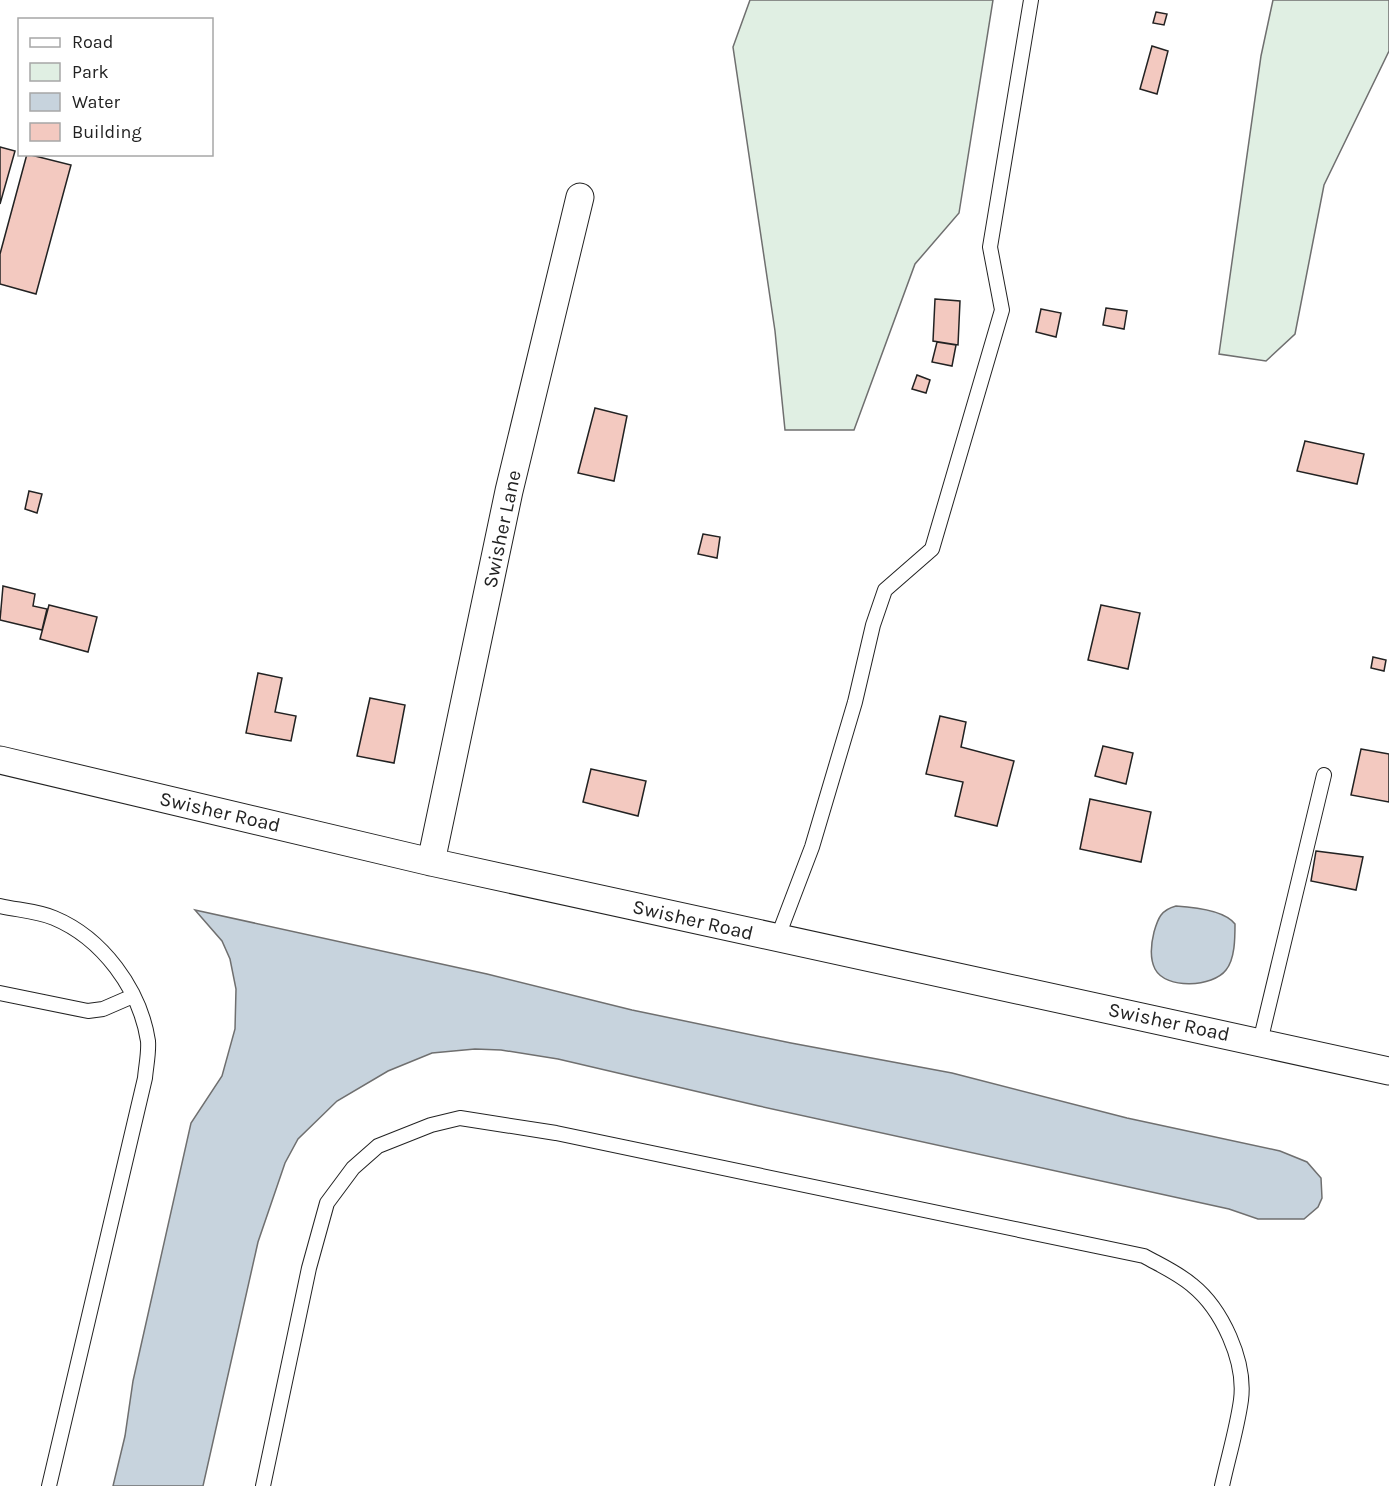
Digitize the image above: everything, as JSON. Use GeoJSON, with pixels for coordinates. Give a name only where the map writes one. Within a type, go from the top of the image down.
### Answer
{"type":"FeatureCollection","features":[{"type":"Feature","properties":{"kind":"street","name":"Swisher Lane"},"geometry":{"type":"LineString","coordinates":[[431,862],[509,491],[580,197]]}},
{"type":"Feature","properties":{"kind":"street","name":"Swisher Road"},"geometry":{"type":"LineString","coordinates":[[0,760],[431,862],[1389,1071]]}},
{"type":"Feature","properties":{"kind":"lane"},"geometry":{"type":"LineString","coordinates":[[777,939],[815,836],[855,702],[873,625],[885,590],[932,549],[1002,310],[990,247],[1031,0]]}},
{"type":"Feature","properties":{"kind":"lane"},"geometry":{"type":"LineString","coordinates":[[1260,1042],[1324,775]]}},
{"type":"Feature","properties":{"kind":"lane"},"geometry":{"type":"LineString","coordinates":[[0,906],[53,917],[84,936],[111,959],[133,996],[143,1019],[148,1043],[145,1078],[49,1486]]}},
{"type":"Feature","properties":{"kind":"lane"},"geometry":{"type":"LineString","coordinates":[[0,993],[88,1011],[104,1009],[133,996]]}},
{"type":"Feature","properties":{"kind":"lane"},"geometry":{"type":"LineString","coordinates":[[263,1486],[309,1268],[327,1203],[353,1168],[378,1146],[431,1125],[460,1118],[556,1133],[1144,1256],[1193,1285],[1213,1307],[1232,1345],[1241,1378],[1241,1399],[1222,1486]]}},
{"type":"Feature","properties":{"kind":"green space"},"geometry":{"type":"Polygon","coordinates":[[[750,0],[993,0],[959,213],[915,264],[854,430],[785,430],[775,331],[733,47],[750,0]]]}},
{"type":"Feature","properties":{"kind":"green space"},"geometry":{"type":"Polygon","coordinates":[[[1273,0],[1389,0],[1389,51],[1324,185],[1295,334],[1266,361],[1219,354],[1261,56],[1273,0]]]}},
{"type":"Feature","properties":{"kind":"water"},"geometry":{"type":"Polygon","coordinates":[[[1176,906],[1216,912],[1235,924],[1231,960],[1220,976],[1201,983],[1179,983],[1161,976],[1155,969],[1151,950],[1155,927],[1164,912],[1176,906]]]}},
{"type":"Feature","properties":{"kind":"water"},"geometry":{"type":"Polygon","coordinates":[[[195,910],[487,974],[632,1010],[952,1073],[1127,1118],[1280,1151],[1307,1162],[1321,1178],[1322,1198],[1318,1207],[1304,1219],[1258,1219],[1229,1209],[759,1106],[558,1059],[501,1050],[475,1049],[432,1053],[388,1071],[337,1101],[298,1139],[285,1163],[258,1242],[203,1486],[113,1486],[125,1436],[133,1381],[191,1123],[222,1076],[235,1029],[236,989],[230,959],[222,941],[195,910]]]}},
{"type":"Feature","properties":{"kind":"building"},"geometry":{"type":"Polygon","coordinates":[[[1156,12],[1167,14],[1164,25],[1153,23],[1156,12]]]}},
{"type":"Feature","properties":{"kind":"building"},"geometry":{"type":"Polygon","coordinates":[[[1152,46],[1168,51],[1157,94],[1140,89],[1152,46]]]}},
{"type":"Feature","properties":{"kind":"building"},"geometry":{"type":"Polygon","coordinates":[[[0,147],[15,151],[0,204],[0,147]]]}},
{"type":"Feature","properties":{"kind":"building"},"geometry":{"type":"Polygon","coordinates":[[[26,156],[71,165],[36,294],[0,284],[0,254],[26,156]]]}},
{"type":"Feature","properties":{"kind":"building"},"geometry":{"type":"Polygon","coordinates":[[[935,299],[960,301],[958,345],[933,341],[935,299]]]}},
{"type":"Feature","properties":{"kind":"building"},"geometry":{"type":"Polygon","coordinates":[[[1106,308],[1127,311],[1124,329],[1103,325],[1106,308]]]}},
{"type":"Feature","properties":{"kind":"building"},"geometry":{"type":"Polygon","coordinates":[[[1041,309],[1061,313],[1056,337],[1036,332],[1041,309]]]}},
{"type":"Feature","properties":{"kind":"building"},"geometry":{"type":"Polygon","coordinates":[[[937,342],[956,345],[952,366],[932,362],[937,342]]]}},
{"type":"Feature","properties":{"kind":"building"},"geometry":{"type":"Polygon","coordinates":[[[917,375],[930,380],[926,393],[912,389],[917,375]]]}},
{"type":"Feature","properties":{"kind":"building"},"geometry":{"type":"Polygon","coordinates":[[[595,408],[627,416],[614,481],[578,473],[595,408]]]}},
{"type":"Feature","properties":{"kind":"building"},"geometry":{"type":"Polygon","coordinates":[[[1305,441],[1364,454],[1357,484],[1297,471],[1305,441]]]}},
{"type":"Feature","properties":{"kind":"building"},"geometry":{"type":"Polygon","coordinates":[[[29,491],[42,494],[37,513],[25,509],[29,491]]]}},
{"type":"Feature","properties":{"kind":"building"},"geometry":{"type":"Polygon","coordinates":[[[703,534],[720,537],[717,558],[698,554],[703,534]]]}},
{"type":"Feature","properties":{"kind":"building"},"geometry":{"type":"Polygon","coordinates":[[[3,586],[35,594],[33,606],[47,609],[42,630],[0,620],[3,586]]]}},
{"type":"Feature","properties":{"kind":"building"},"geometry":{"type":"Polygon","coordinates":[[[49,605],[97,617],[88,652],[40,639],[49,605]]]}},
{"type":"Feature","properties":{"kind":"building"},"geometry":{"type":"Polygon","coordinates":[[[1101,605],[1140,613],[1128,669],[1088,660],[1101,605]]]}},
{"type":"Feature","properties":{"kind":"building"},"geometry":{"type":"Polygon","coordinates":[[[1373,657],[1386,660],[1384,671],[1371,668],[1373,657]]]}},
{"type":"Feature","properties":{"kind":"building"},"geometry":{"type":"Polygon","coordinates":[[[258,673],[282,678],[275,712],[296,716],[291,741],[246,733],[258,673]]]}},
{"type":"Feature","properties":{"kind":"building"},"geometry":{"type":"Polygon","coordinates":[[[370,698],[405,705],[394,763],[357,756],[370,698]]]}},
{"type":"Feature","properties":{"kind":"building"},"geometry":{"type":"Polygon","coordinates":[[[940,716],[966,722],[961,747],[1014,761],[997,826],[955,816],[963,782],[926,774],[940,716]]]}},
{"type":"Feature","properties":{"kind":"building"},"geometry":{"type":"Polygon","coordinates":[[[1103,746],[1133,753],[1126,784],[1095,776],[1103,746]]]}},
{"type":"Feature","properties":{"kind":"building"},"geometry":{"type":"Polygon","coordinates":[[[1361,749],[1389,754],[1389,802],[1351,795],[1361,749]]]}},
{"type":"Feature","properties":{"kind":"building"},"geometry":{"type":"Polygon","coordinates":[[[591,769],[646,781],[638,816],[583,802],[591,769]]]}},
{"type":"Feature","properties":{"kind":"building"},"geometry":{"type":"Polygon","coordinates":[[[1090,799],[1151,812],[1141,862],[1080,849],[1090,799]]]}},
{"type":"Feature","properties":{"kind":"building"},"geometry":{"type":"Polygon","coordinates":[[[1316,851],[1363,857],[1356,890],[1311,881],[1316,851]]]}}]}
